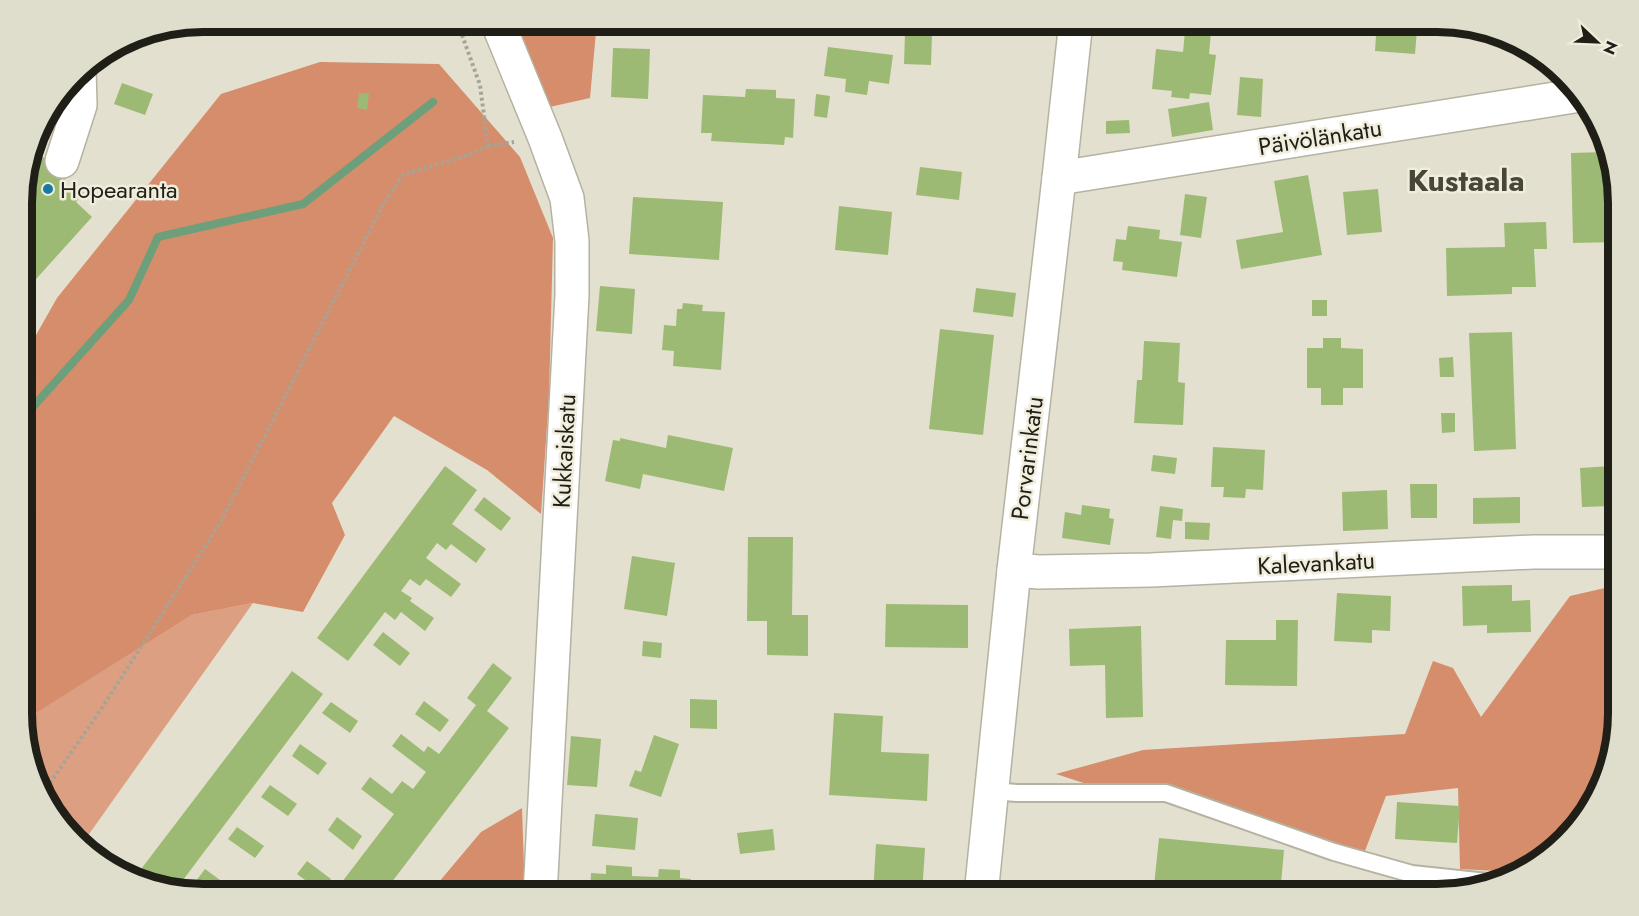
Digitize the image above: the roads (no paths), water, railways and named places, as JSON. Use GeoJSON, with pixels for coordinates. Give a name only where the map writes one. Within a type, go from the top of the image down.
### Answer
{"type":"FeatureCollection","features":[{"type":"Feature","properties":{"kind":"street","name":"Kukkaiskatu"},"geometry":{"type":"LineString","coordinates":[[502,32],[567,198],[572,241],[572,305],[541,884]]}},
{"type":"Feature","properties":{"kind":"street","name":"Porvarinkatu"},"geometry":{"type":"LineString","coordinates":[[982,884],[1014,570],[1075,32]]}},
{"type":"Feature","properties":{"kind":"street"},"geometry":{"type":"LineString","coordinates":[[62,161],[80,105],[80,82]]}},
{"type":"Feature","properties":{"kind":"street","name":"Päivölänkatu"},"geometry":{"type":"LineString","coordinates":[[1059,178],[1570,97]]}},
{"type":"Feature","properties":{"kind":"street","name":"Kalevankatu"},"geometry":{"type":"LineString","coordinates":[[1014,570],[1039,572],[1151,570],[1522,553],[1607,552]]}},
{"type":"Feature","properties":{"kind":"lane"},"geometry":{"type":"LineString","coordinates":[[992,791],[1166,794],[1334,852],[1412,874],[1472,880]]}},
{"type":"Feature","properties":{"kind":"waterway"},"geometry":{"type":"LineString","coordinates":[[32,408],[129,300],[158,237],[303,204],[433,102]]}},
{"type":"Feature","properties":{"kind":"place","name":"Hopearanta"},"geometry":{"type":"Point","coordinates":[48,189]}},
{"type":"Feature","properties":{"kind":"district","name":"Kustaala"},"geometry":{"type":"Point","coordinates":[1466,180]}}]}
